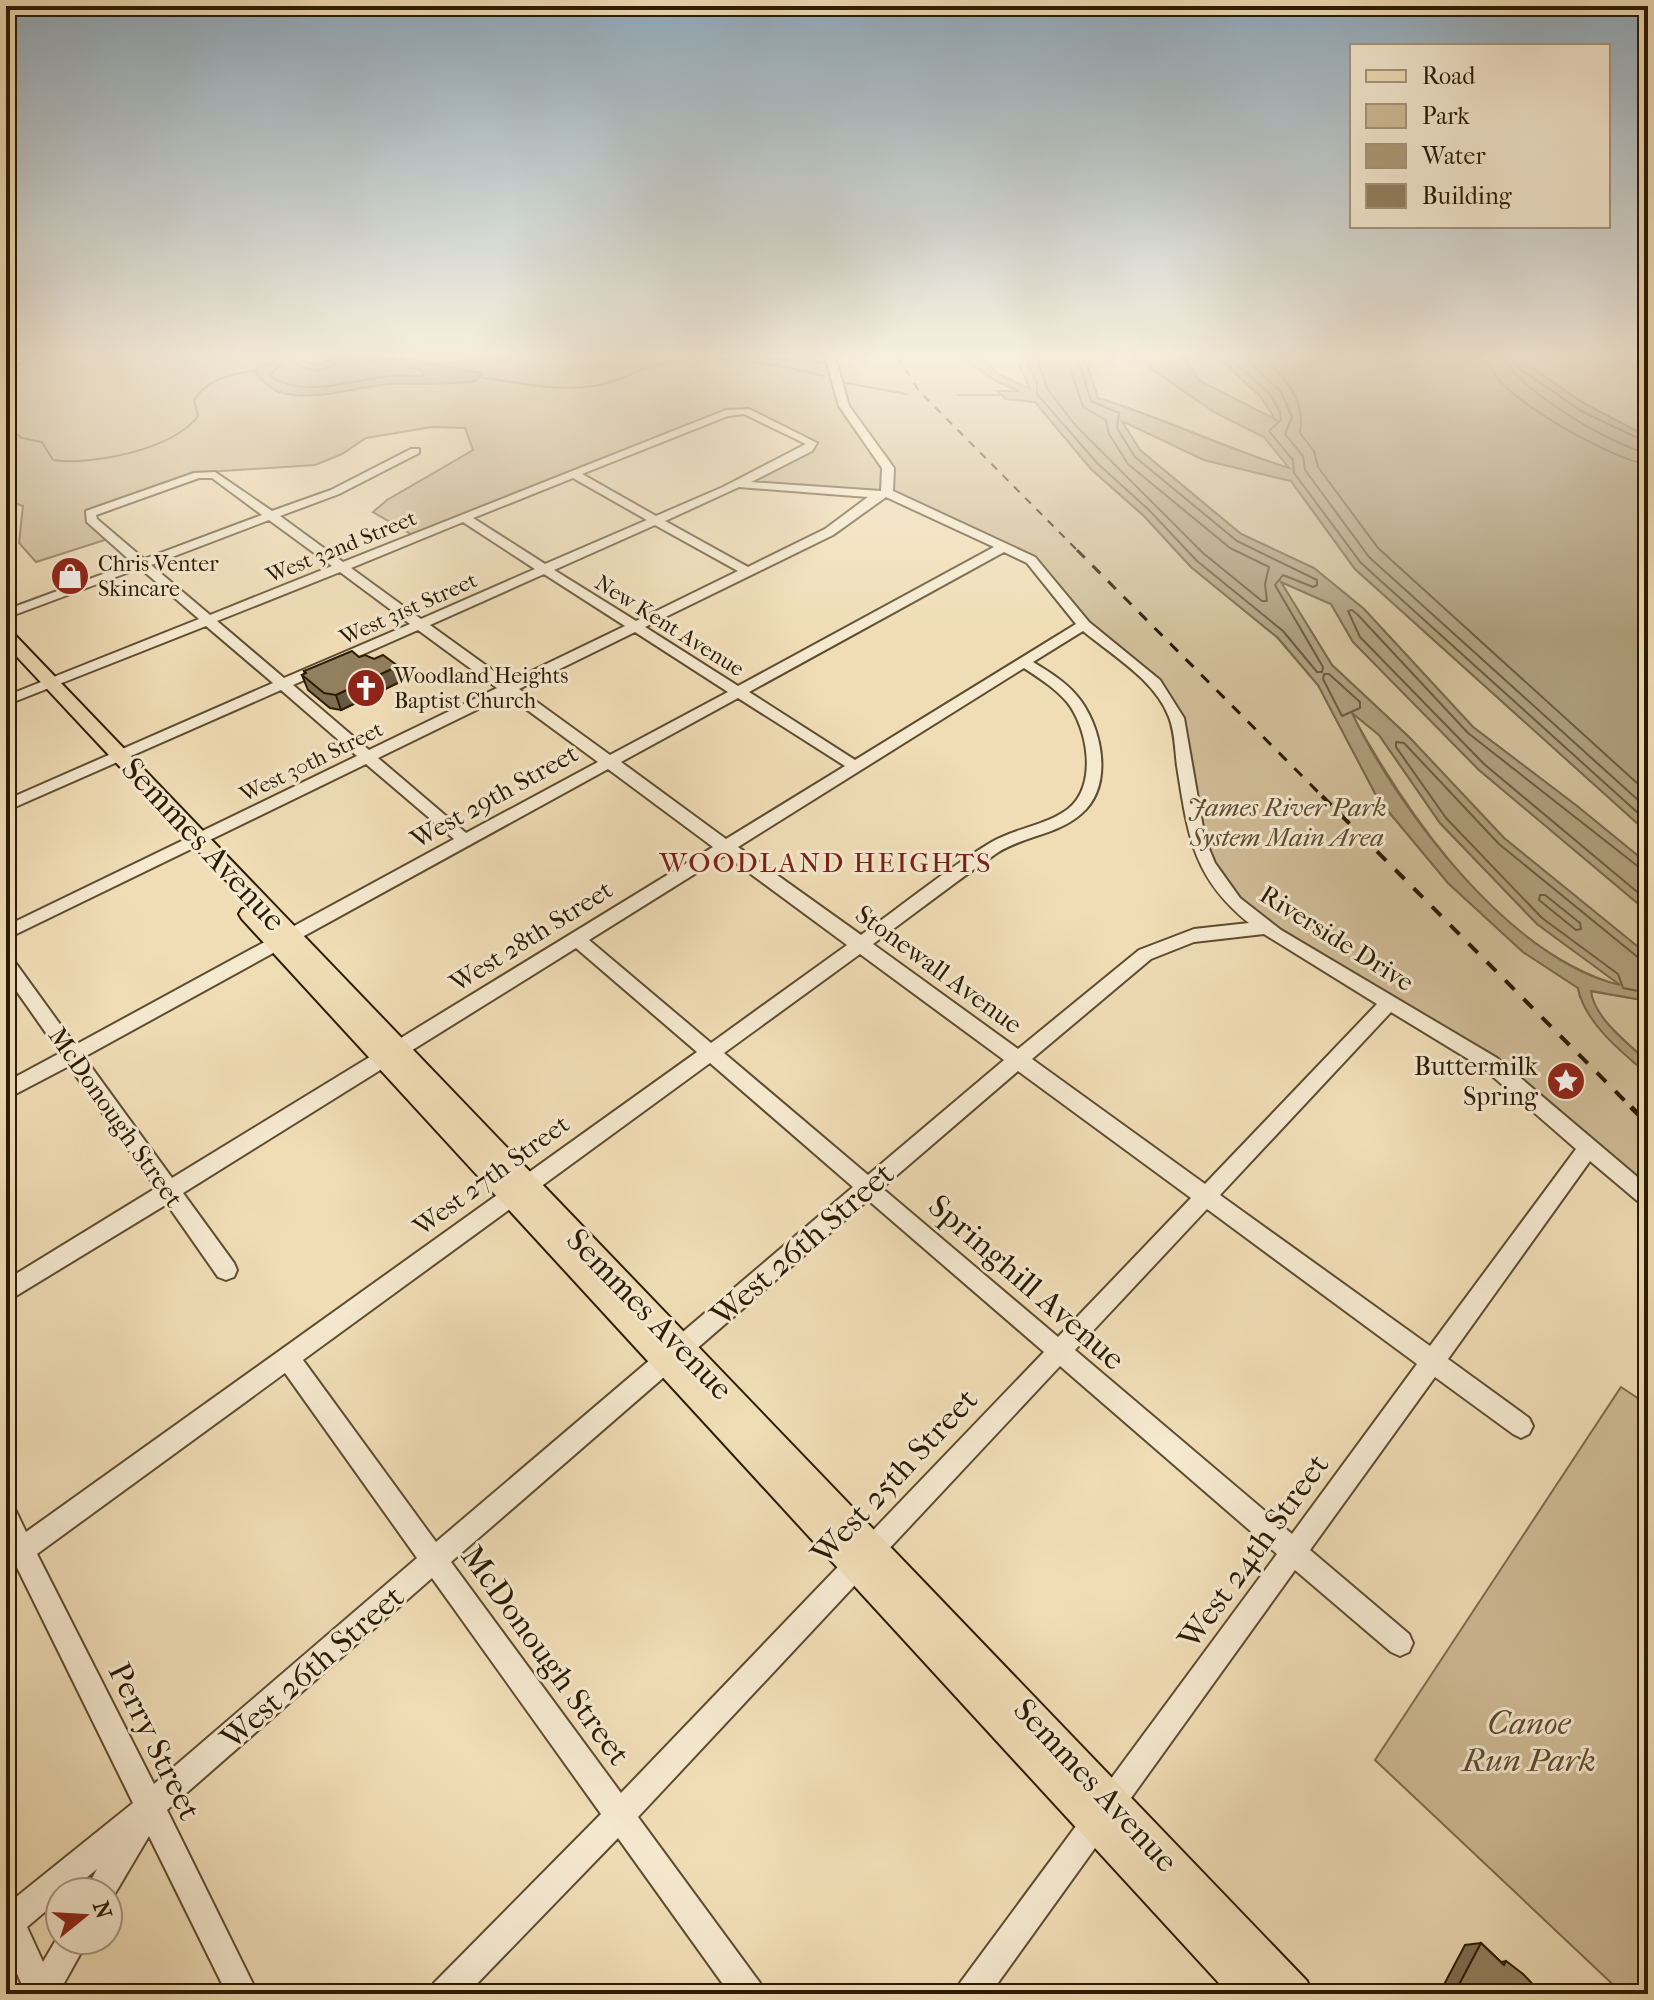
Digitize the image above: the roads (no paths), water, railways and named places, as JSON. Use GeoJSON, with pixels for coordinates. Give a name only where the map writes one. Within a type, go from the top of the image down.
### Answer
{"type":"FeatureCollection","features":[{"type":"Feature","properties":{"kind":"main road","name":"Semmes Avenue"},"geometry":{"type":"LineString","coordinates":[[6,635],[46,686],[114,759],[1104,1813],[1294,1994]]}},
{"type":"Feature","properties":{"kind":"main road","name":"Semmes Avenue"},"geometry":{"type":"LineString","coordinates":[[6,653],[46,686]]}},
{"type":"Feature","properties":{"kind":"main road","name":"Semmes Avenue"},"geometry":{"type":"LineString","coordinates":[[1104,1813],[1255,1994]]}},
{"type":"Feature","properties":{"kind":"street","name":"West 32nd Street"},"geometry":{"type":"LineString","coordinates":[[6,701],[637,449]]}},
{"type":"Feature","properties":{"kind":"street","name":"West 31st Street"},"geometry":{"type":"LineString","coordinates":[[6,806],[738,484],[804,449]]}},
{"type":"Feature","properties":{"kind":"street"},"geometry":{"type":"LineString","coordinates":[[738,484],[887,493],[888,468],[874,449]]}},
{"type":"Feature","properties":{"kind":"street"},"geometry":{"type":"LineString","coordinates":[[6,614],[335,492],[415,451]]}},
{"type":"Feature","properties":{"kind":"street","name":"Stonewall Avenue"},"geometry":{"type":"LineString","coordinates":[[142,564],[91,520],[90,513],[209,473],[272,515],[1521,1426]]}},
{"type":"Feature","properties":{"kind":"street"},"geometry":{"type":"LineString","coordinates":[[573,474],[748,572]]}},
{"type":"Feature","properties":{"kind":"street","name":"Riverside Drive"},"geometry":{"type":"LineString","coordinates":[[887,493],[1006,546],[1036,564],[1084,625],[1145,674],[1169,702],[1180,728],[1202,853],[1226,894],[1264,928],[1490,1063],[1648,1198]]}},
{"type":"Feature","properties":{"kind":"street","name":"West 30th Street"},"geometry":{"type":"LineString","coordinates":[[6,933],[748,572],[842,525],[867,500],[887,493]]}},
{"type":"Feature","properties":{"kind":"street","name":"New Kent Avenue"},"geometry":{"type":"LineString","coordinates":[[464,518],[855,766]]}},
{"type":"Feature","properties":{"kind":"street","name":"West 29th Street"},"geometry":{"type":"LineString","coordinates":[[6,1091],[1006,546]]}},
{"type":"Feature","properties":{"kind":"street"},"geometry":{"type":"LineString","coordinates":[[142,564],[466,841]]}},
{"type":"Feature","properties":{"kind":"street","name":"West 28th Street"},"geometry":{"type":"LineString","coordinates":[[6,1292],[1084,625]]}},
{"type":"Feature","properties":{"kind":"street","name":"West 27th Street"},"geometry":{"type":"LineString","coordinates":[[22,1550],[994,848],[1009,839],[1052,826],[1071,815],[1085,802],[1094,779],[1092,740],[1082,712],[1055,682],[1023,662]]}},
{"type":"Feature","properties":{"kind":"street","name":"West 26th Street"},"geometry":{"type":"LineString","coordinates":[[7,1918],[150,1806],[673,1353],[1129,965],[1155,948],[1196,933],[1264,928]]}},
{"type":"Feature","properties":{"kind":"street","name":"Springhill Avenue"},"geometry":{"type":"LineString","coordinates":[[576,938],[1400,1643]]}},
{"type":"Feature","properties":{"kind":"street","name":"McDonough Street"},"geometry":{"type":"LineString","coordinates":[[6,963],[226,1270]]}},
{"type":"Feature","properties":{"kind":"street","name":"West 25th Street"},"geometry":{"type":"LineString","coordinates":[[445,1994],[621,1814],[1390,1002]]}},
{"type":"Feature","properties":{"kind":"street","name":"West 24th Street"},"geometry":{"type":"LineString","coordinates":[[971,1994],[1589,1147]]}},
{"type":"Feature","properties":{"kind":"street","name":"McDonough Street"},"geometry":{"type":"LineString","coordinates":[[287,1357],[749,1994]]}},
{"type":"Feature","properties":{"kind":"street","name":"Perry Street"},"geometry":{"type":"LineString","coordinates":[[6,1518],[243,1994]]}},
{"type":"Feature","properties":{"kind":"street","name":"West 26th Street"},"geometry":{"type":"LineString","coordinates":[[109,1876],[150,1806]]}},
{"type":"Feature","properties":{"kind":"street"},"geometry":{"type":"LineString","coordinates":[[7,1918],[42,1994]]}},
{"type":"Feature","properties":{"kind":"street"},"geometry":{"type":"LineString","coordinates":[[42,1994],[64,1956]]}},
{"type":"Feature","properties":{"kind":"water"},"geometry":{"type":"Polygon","coordinates":[[[1075,449],[1140,449],[1241,534],[1314,568],[1364,609],[1473,727],[1648,864],[1648,912],[1479,770],[1353,642],[1331,604],[1281,582],[1332,665],[1409,737],[1504,838],[1648,955],[1648,1001],[1591,991],[1605,1021],[1648,1062],[1648,1074],[1596,1025],[1578,988],[1523,952],[1448,883],[1378,799],[1318,685],[1278,638],[1191,567],[1144,516],[1091,469],[1075,449]],[[1352,713],[1398,792],[1462,876],[1539,946],[1579,970],[1620,985],[1537,924],[1440,823],[1379,735],[1352,713]]]}},
{"type":"Feature","properties":{"kind":"water"},"geometry":{"type":"Polygon","coordinates":[[[1182,449],[1237,449],[1289,468],[1274,449],[1648,449],[1648,833],[1355,569],[1291,481],[1204,460],[1182,449]]]}},
{"type":"Feature","properties":{"kind":"waterway"},"geometry":{"type":"LineString","coordinates":[[46,449],[53,460],[69,461],[110,457],[142,449]]}},
{"type":"Feature","properties":{"kind":"railway"},"geometry":{"type":"LineString","coordinates":[[977,449],[1079,552]]}},
{"type":"Feature","properties":{"kind":"railway"},"geometry":{"type":"LineString","coordinates":[[1077,550],[1324,798]]}},
{"type":"Feature","properties":{"kind":"railway"},"geometry":{"type":"LineString","coordinates":[[1322,796],[1633,1109]]}},
{"type":"Feature","properties":{"kind":"railway"},"geometry":{"type":"LineString","coordinates":[[1633,1109],[1648,1124]]}},
{"type":"Feature","properties":{"kind":"place","name":"Chris Venter Skincare"},"geometry":{"type":"Point","coordinates":[70,576]}},
{"type":"Feature","properties":{"kind":"place","name":"Woodland Heights Baptist Church"},"geometry":{"type":"Point","coordinates":[366,688]}},
{"type":"Feature","properties":{"kind":"place","name":"Buttermilk Spring"},"geometry":{"type":"Point","coordinates":[1566,1081]}},
{"type":"Feature","properties":{"kind":"district","name":"WOODLAND HEIGHTS"},"geometry":{"type":"Point","coordinates":[826,862]}},
{"type":"Feature","properties":{"kind":"park label","name":"James River Park System Main Area"},"geometry":{"type":"Point","coordinates":[1287,822]}},
{"type":"Feature","properties":{"kind":"park label","name":"Canoe Run Park"},"geometry":{"type":"Point","coordinates":[1529,1742]}}]}
